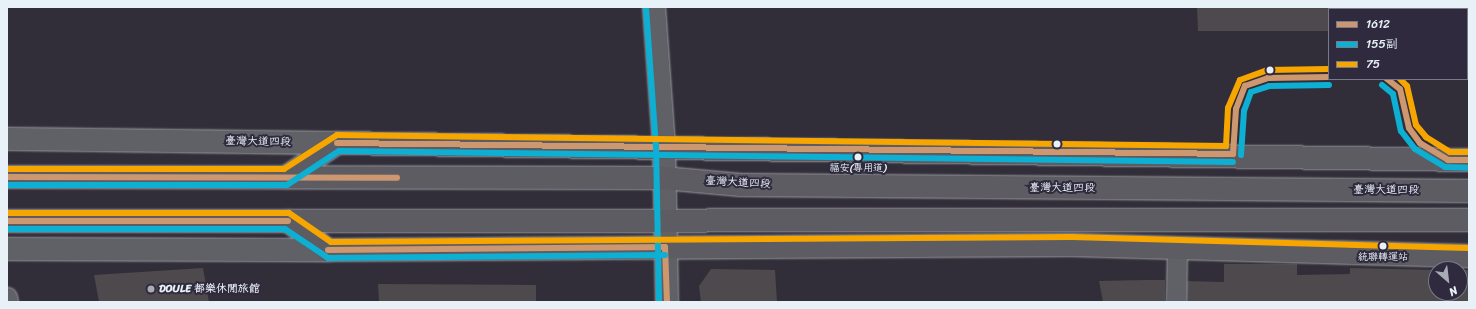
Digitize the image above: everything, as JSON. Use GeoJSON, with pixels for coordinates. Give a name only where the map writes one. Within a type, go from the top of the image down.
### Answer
{"type":"FeatureCollection","features":[{"type":"Feature","properties":{"kind":"main road","name":"臺灣大道四段"},"geometry":{"type":"LineString","coordinates":[[337,143],[664,146],[799,151],[1469,160]]}},
{"type":"Feature","properties":{"kind":"main road"},"geometry":{"type":"LineString","coordinates":[[286,177],[337,143]]}},
{"type":"Feature","properties":{"kind":"main road","name":"臺灣大道四段"},"geometry":{"type":"LineString","coordinates":[[7,177],[662,178],[741,185],[1469,191]]}},
{"type":"Feature","properties":{"kind":"main road"},"geometry":{"type":"LineString","coordinates":[[7,221],[1469,220]]}},
{"type":"Feature","properties":{"kind":"main road"},"geometry":{"type":"LineString","coordinates":[[288,221],[328,250],[1064,245],[1469,256]]}},
{"type":"Feature","properties":{"kind":"street"},"geometry":{"type":"LineString","coordinates":[[654,7],[664,146],[662,178],[667,302]]}},
{"type":"Feature","properties":{"kind":"street","name":"臺灣大道四段"},"geometry":{"type":"LineString","coordinates":[[7,139],[337,143]]}},
{"type":"Feature","properties":{"kind":"street"},"geometry":{"type":"LineString","coordinates":[[7,249],[328,250]]}},
{"type":"Feature","properties":{"kind":"street"},"geometry":{"type":"LineString","coordinates":[[1176,302],[1177,249]]}},
{"type":"Feature","properties":{"kind":"street"},"geometry":{"type":"LineString","coordinates":[[7,297],[8,302]]}},
{"type":"Feature","properties":{"kind":"building"},"geometry":{"type":"Polygon","coordinates":[[[1197,7],[1329,7],[1328,31],[1198,31],[1197,7]]]}},
{"type":"Feature","properties":{"kind":"building"},"geometry":{"type":"Polygon","coordinates":[[[1224,264],[1297,264],[1297,275],[1350,274],[1350,268],[1428,270],[1428,301],[1468,301],[1469,270],[1469,302],[1187,302],[1187,281],[1224,282],[1224,264]]]}},
{"type":"Feature","properties":{"kind":"building","name":"DOULE 都樂休閒旅館"},"geometry":{"type":"Polygon","coordinates":[[[203,268],[209,302],[99,302],[94,275],[203,268]]]}},
{"type":"Feature","properties":{"kind":"building"},"geometry":{"type":"Polygon","coordinates":[[[711,269],[775,270],[777,302],[701,302],[699,286],[711,269]]]}},
{"type":"Feature","properties":{"kind":"building"},"geometry":{"type":"Polygon","coordinates":[[[1165,280],[1165,302],[1103,302],[1099,281],[1165,280]]]}},
{"type":"Feature","properties":{"kind":"building"},"geometry":{"type":"Polygon","coordinates":[[[378,284],[536,285],[536,302],[379,302],[378,284]]]}},
{"type":"Feature","properties":{"kind":"transit line","name":"155副"},"geometry":{"type":"LineString","coordinates":[[646,8],[656,146],[659,302]]}},
{"type":"Feature","properties":{"kind":"transit line","name":"75"},"geometry":{"type":"LineString","coordinates":[[7,169],[284,169],[337,135],[1226,146],[1228,108],[1240,80],[1267,70],[1328,69]]}},
{"type":"Feature","properties":{"kind":"transit line","name":"1612"},"geometry":{"type":"LineString","coordinates":[[1233,154],[1236,109],[1245,86],[1268,78],[1328,77]]}},
{"type":"Feature","properties":{"kind":"transit line","name":"1612"},"geometry":{"type":"LineString","coordinates":[[1388,80],[1400,89],[1409,128],[1420,143],[1448,160],[1469,160]]}},
{"type":"Feature","properties":{"kind":"transit line","name":"75"},"geometry":{"type":"LineString","coordinates":[[1401,80],[1407,86],[1416,125],[1426,137],[1450,152],[1469,152]]}},
{"type":"Feature","properties":{"kind":"transit line","name":"155副"},"geometry":{"type":"LineString","coordinates":[[1241,155],[1244,111],[1251,92],[1269,86],[1329,85]]}},
{"type":"Feature","properties":{"kind":"transit line","name":"155副"},"geometry":{"type":"LineString","coordinates":[[1382,85],[1393,94],[1401,131],[1415,149],[1445,167],[1469,168]]}},
{"type":"Feature","properties":{"kind":"transit line","name":"1612"},"geometry":{"type":"LineString","coordinates":[[337,143],[1233,154]]}},
{"type":"Feature","properties":{"kind":"transit line","name":"155副"},"geometry":{"type":"LineString","coordinates":[[7,185],[287,185],[339,151],[1233,162]]}},
{"type":"Feature","properties":{"kind":"transit line","name":"1612"},"geometry":{"type":"LineString","coordinates":[[7,177],[397,178]]}},
{"type":"Feature","properties":{"kind":"transit line","name":"75"},"geometry":{"type":"LineString","coordinates":[[7,213],[289,213],[331,242],[1072,237],[1469,248]]}},
{"type":"Feature","properties":{"kind":"transit line","name":"1612"},"geometry":{"type":"LineString","coordinates":[[7,221],[288,221]]}},
{"type":"Feature","properties":{"kind":"transit line","name":"155副"},"geometry":{"type":"LineString","coordinates":[[7,229],[285,229],[328,258],[665,255]]}},
{"type":"Feature","properties":{"kind":"transit line","name":"1612"},"geometry":{"type":"LineString","coordinates":[[665,247],[667,302]]}},
{"type":"Feature","properties":{"kind":"transit line","name":"1612"},"geometry":{"type":"LineString","coordinates":[[328,250],[665,247]]}},
{"type":"Feature","properties":{"kind":"place","name":"福安(專用道)"},"geometry":{"type":"Point","coordinates":[858,157]}},
{"type":"Feature","properties":{"kind":"place","name":"統聯轉運站"},"geometry":{"type":"Point","coordinates":[1383,246]}},
{"type":"Feature","properties":{"kind":"place","name":"DOULE 都樂休閒旅館"},"geometry":{"type":"Point","coordinates":[151,289]}}]}
